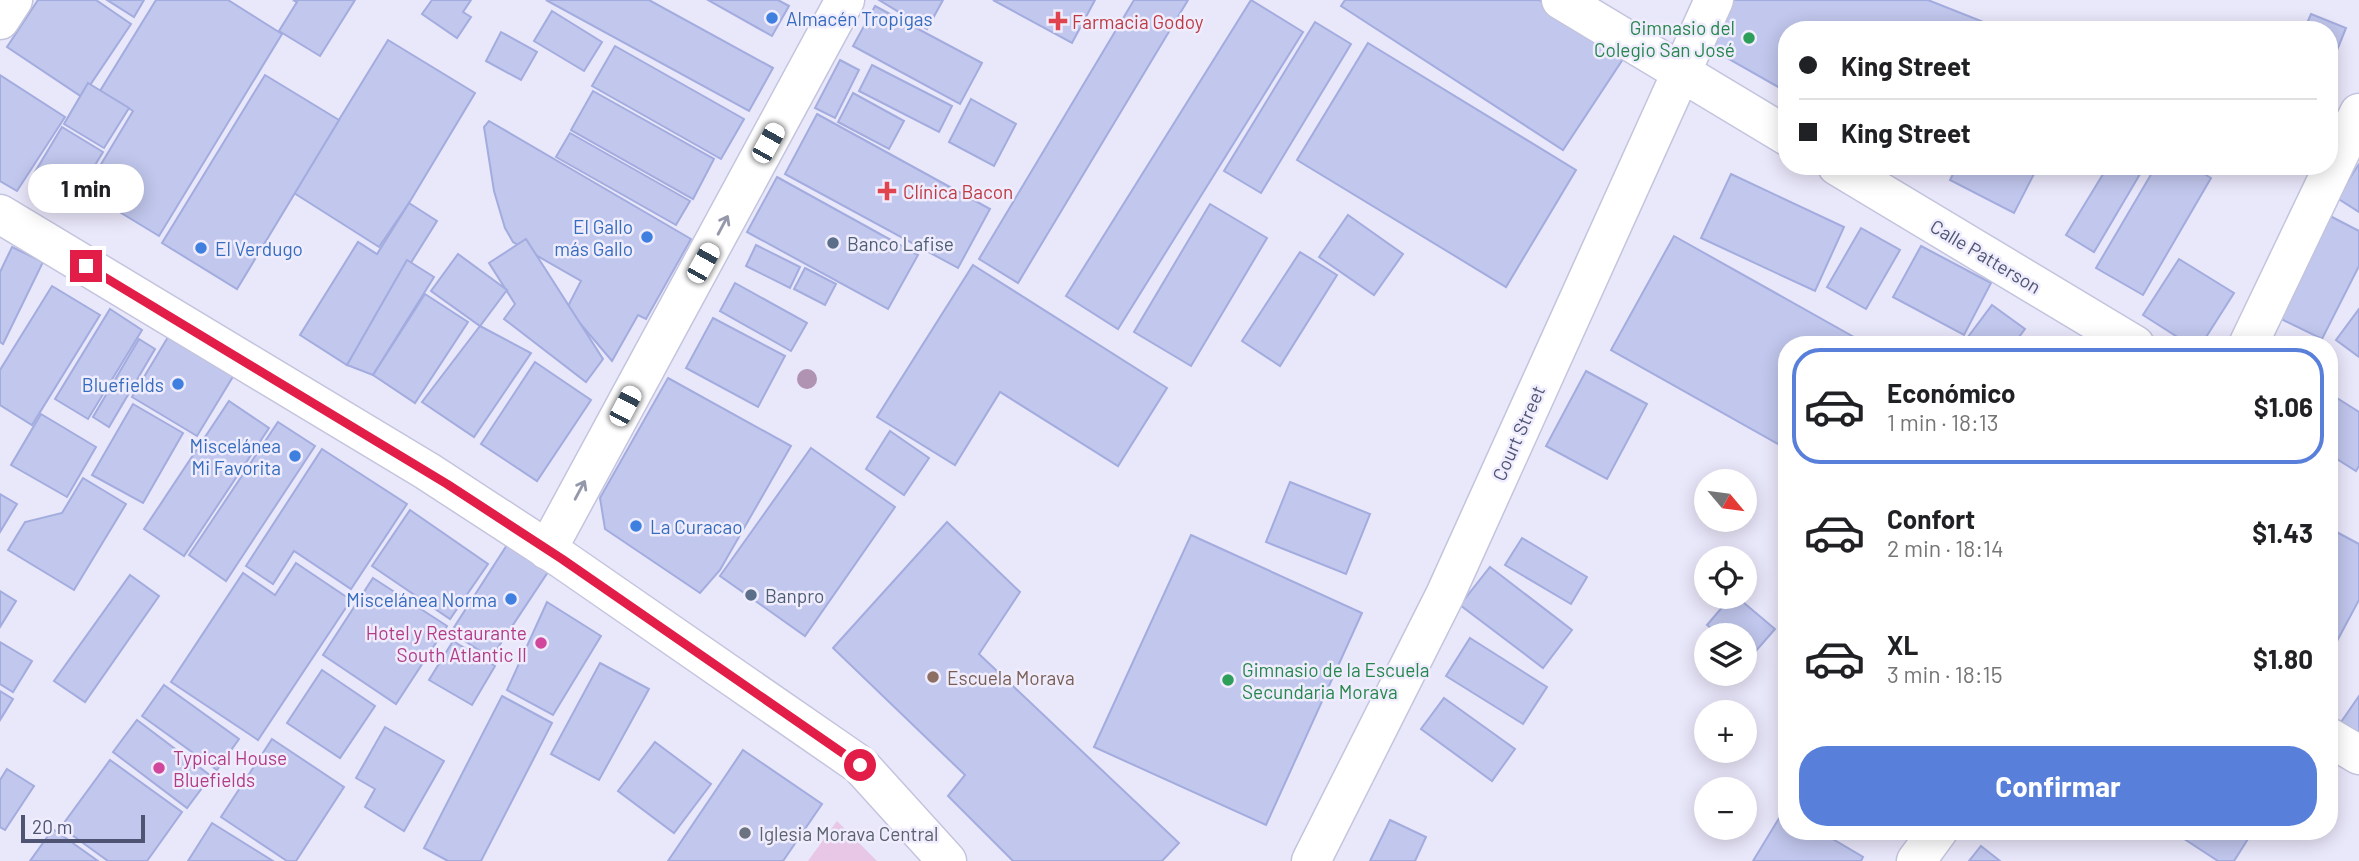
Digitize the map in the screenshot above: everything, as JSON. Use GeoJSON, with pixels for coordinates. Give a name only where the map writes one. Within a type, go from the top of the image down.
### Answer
{"type":"FeatureCollection","features":[{"type":"Feature","properties":{"kind":"street"},"geometry":{"type":"LineString","coordinates":[[0,20],[13,0]]}},
{"type":"Feature","properties":{"kind":"street"},"geometry":{"type":"LineString","coordinates":[[548,550],[845,0]]}},
{"type":"Feature","properties":{"kind":"street"},"geometry":{"type":"LineString","coordinates":[[1562,0],[1778,131]]}},
{"type":"Feature","properties":{"kind":"street","name":"Court Street"},"geometry":{"type":"LineString","coordinates":[[1311,861],[1445,595],[1679,72],[1714,0]]}},
{"type":"Feature","properties":{"kind":"street"},"geometry":{"type":"LineString","coordinates":[[2338,157],[2359,113]]}},
{"type":"Feature","properties":{"kind":"street","name":"Calle Patterson"},"geometry":{"type":"LineString","coordinates":[[1852,175],[2120,336]]}},
{"type":"Feature","properties":{"kind":"street"},"geometry":{"type":"LineString","coordinates":[[2252,336],[2329,175]]}},
{"type":"Feature","properties":{"kind":"street"},"geometry":{"type":"LineString","coordinates":[[0,214],[416,464],[548,550],[860,765],[947,861]]}},
{"type":"Feature","properties":{"kind":"street"},"geometry":{"type":"LineString","coordinates":[[2338,742],[2359,755]]}},
{"type":"Feature","properties":{"kind":"street"},"geometry":{"type":"LineString","coordinates":[[1916,861],[1931,840]]}},
{"type":"Feature","properties":{"kind":"shaded area"},"geometry":{"type":"Polygon","coordinates":[[[837,821],[877,861],[808,861],[837,821]]]}},
{"type":"Feature","properties":{"kind":"building"},"geometry":{"type":"Polygon","coordinates":[[[38,0],[96,0],[131,24],[82,97],[7,47],[38,0]]]}},
{"type":"Feature","properties":{"kind":"building"},"geometry":{"type":"Polygon","coordinates":[[[107,0],[144,0],[134,17],[107,0]]]}},
{"type":"Feature","properties":{"kind":"building"},"geometry":{"type":"Polygon","coordinates":[[[156,0],[228,0],[282,34],[159,236],[85,191],[133,111],[100,91],[156,0]]]}},
{"type":"Feature","properties":{"kind":"building"},"geometry":{"type":"Polygon","coordinates":[[[293,0],[355,0],[320,56],[279,31],[297,2],[293,0]]]}},
{"type":"Feature","properties":{"kind":"building"},"geometry":{"type":"Polygon","coordinates":[[[432,0],[471,0],[463,12],[471,17],[457,38],[422,14],[432,0]]]}},
{"type":"Feature","properties":{"kind":"building"},"geometry":{"type":"Polygon","coordinates":[[[546,0],[649,0],[773,68],[749,111],[546,0]]]}},
{"type":"Feature","properties":{"kind":"building"},"geometry":{"type":"Polygon","coordinates":[[[708,0],[778,0],[789,6],[772,36],[708,0]]]}},
{"type":"Feature","properties":{"kind":"building"},"geometry":{"type":"Polygon","coordinates":[[[879,0],[943,0],[927,29],[879,0]]]}},
{"type":"Feature","properties":{"kind":"building","name":"Farmacia Godoy"},"geometry":{"type":"Polygon","coordinates":[[[993,0],[1095,0],[1072,43],[993,0]]]}},
{"type":"Feature","properties":{"kind":"building"},"geometry":{"type":"Polygon","coordinates":[[[1134,0],[1188,0],[1018,283],[979,259],[1134,0]]]}},
{"type":"Feature","properties":{"kind":"building"},"geometry":{"type":"Polygon","coordinates":[[[1251,0],[1303,32],[1118,329],[1066,296],[1251,0]]]}},
{"type":"Feature","properties":{"kind":"building"},"geometry":{"type":"Polygon","coordinates":[[[1345,0],[1539,0],[1625,56],[1563,150],[1341,6],[1345,0]]]}},
{"type":"Feature","properties":{"kind":"building","name":"Gimnasio del Colegio San José"},"geometry":{"type":"Polygon","coordinates":[[[1730,0],[1928,0],[1981,21],[1778,21],[1778,87],[1708,47],[1730,0]]]}},
{"type":"Feature","properties":{"kind":"building"},"geometry":{"type":"Polygon","coordinates":[[[875,6],[982,63],[960,104],[853,46],[875,6]]]}},
{"type":"Feature","properties":{"kind":"building"},"geometry":{"type":"Polygon","coordinates":[[[552,11],[602,42],[584,71],[534,41],[552,11]]]}},
{"type":"Feature","properties":{"kind":"building"},"geometry":{"type":"Polygon","coordinates":[[[2311,14],[2328,21],[2308,21],[2311,14]]]}},
{"type":"Feature","properties":{"kind":"building"},"geometry":{"type":"Polygon","coordinates":[[[1315,22],[1351,44],[1261,193],[1224,171],[1315,22]]]}},
{"type":"Feature","properties":{"kind":"building"},"geometry":{"type":"Polygon","coordinates":[[[2338,25],[2346,28],[2338,48],[2338,25]]]}},
{"type":"Feature","properties":{"kind":"building"},"geometry":{"type":"Polygon","coordinates":[[[501,32],[537,52],[521,80],[486,61],[501,32]]]}},
{"type":"Feature","properties":{"kind":"building"},"geometry":{"type":"Polygon","coordinates":[[[388,40],[475,93],[409,203],[379,247],[294,193],[388,40]]]}},
{"type":"Feature","properties":{"kind":"building"},"geometry":{"type":"Polygon","coordinates":[[[1368,43],[1576,170],[1506,287],[1297,160],[1368,43]]]}},
{"type":"Feature","properties":{"kind":"building"},"geometry":{"type":"Polygon","coordinates":[[[615,46],[744,119],[721,159],[592,86],[615,46]]]}},
{"type":"Feature","properties":{"kind":"building"},"geometry":{"type":"Polygon","coordinates":[[[840,60],[859,70],[835,118],[815,108],[840,60]]]}},
{"type":"Feature","properties":{"kind":"building"},"geometry":{"type":"Polygon","coordinates":[[[872,65],[952,106],[939,132],[859,91],[872,65]]]}},
{"type":"Feature","properties":{"kind":"building"},"geometry":{"type":"Polygon","coordinates":[[[0,75],[65,117],[17,191],[0,181],[0,75]]]}},
{"type":"Feature","properties":{"kind":"building"},"geometry":{"type":"Polygon","coordinates":[[[265,75],[339,120],[237,289],[162,243],[265,75]]]}},
{"type":"Feature","properties":{"kind":"building"},"geometry":{"type":"Polygon","coordinates":[[[88,83],[129,108],[104,148],[64,124],[88,83]]]}},
{"type":"Feature","properties":{"kind":"building"},"geometry":{"type":"Polygon","coordinates":[[[593,91],[714,159],[693,199],[571,130],[593,91]]]}},
{"type":"Feature","properties":{"kind":"building"},"geometry":{"type":"Polygon","coordinates":[[[853,93],[904,121],[889,149],[838,122],[853,93]]]}},
{"type":"Feature","properties":{"kind":"building"},"geometry":{"type":"Polygon","coordinates":[[[971,99],[1016,124],[994,166],[949,142],[971,99]]]}},
{"type":"Feature","properties":{"kind":"building","name":"Clínica Bacon"},"geometry":{"type":"Polygon","coordinates":[[[817,114],[990,209],[958,268],[785,174],[817,114]]]}},
{"type":"Feature","properties":{"kind":"building"},"geometry":{"type":"Polygon","coordinates":[[[489,121],[691,239],[646,319],[638,315],[612,361],[567,308],[581,281],[513,242],[505,228],[494,191],[484,127],[489,121]]]}},
{"type":"Feature","properties":{"kind":"building"},"geometry":{"type":"Polygon","coordinates":[[[62,127],[103,152],[76,196],[35,172],[62,127]]]}},
{"type":"Feature","properties":{"kind":"building"},"geometry":{"type":"Polygon","coordinates":[[[570,133],[690,201],[676,225],[556,157],[570,133]]]}},
{"type":"Feature","properties":{"kind":"building"},"geometry":{"type":"Polygon","coordinates":[[[2359,164],[2359,212],[2337,198],[2359,164]]]}},
{"type":"Feature","properties":{"kind":"building"},"geometry":{"type":"Polygon","coordinates":[[[1731,174],[1844,227],[1815,291],[1701,238],[1731,174]]]}},
{"type":"Feature","properties":{"kind":"building"},"geometry":{"type":"Polygon","coordinates":[[[1952,175],[2033,175],[2014,213],[1950,180],[1952,175]]]}},
{"type":"Feature","properties":{"kind":"building"},"geometry":{"type":"Polygon","coordinates":[[[2103,175],[2139,175],[2094,252],[2066,235],[2103,175]]]}},
{"type":"Feature","properties":{"kind":"building"},"geometry":{"type":"Polygon","coordinates":[[[2151,175],[2206,175],[2211,178],[2143,295],[2096,268],[2151,175]]]}},
{"type":"Feature","properties":{"kind":"building","name":"Banco Lafise"},"geometry":{"type":"Polygon","coordinates":[[[777,177],[918,255],[888,309],[747,232],[777,177]]]}},
{"type":"Feature","properties":{"kind":"building"},"geometry":{"type":"Polygon","coordinates":[[[409,203],[437,221],[347,365],[300,335],[358,242],[377,254],[409,203]]]}},
{"type":"Feature","properties":{"kind":"building"},"geometry":{"type":"Polygon","coordinates":[[[1210,204],[1267,238],[1191,366],[1134,332],[1210,204]]]}},
{"type":"Feature","properties":{"kind":"building"},"geometry":{"type":"Polygon","coordinates":[[[1348,215],[1403,254],[1374,295],[1319,257],[1348,215]]]}},
{"type":"Feature","properties":{"kind":"building"},"geometry":{"type":"Polygon","coordinates":[[[2330,216],[2359,231],[2359,266],[2324,336],[2316,336],[2277,317],[2330,216]]]}},
{"type":"Feature","properties":{"kind":"building"},"geometry":{"type":"Polygon","coordinates":[[[1861,228],[1900,250],[1866,309],[1827,287],[1861,228]]]}},
{"type":"Feature","properties":{"kind":"building"},"geometry":{"type":"Polygon","coordinates":[[[1674,236],[1852,336],[1778,336],[1778,444],[1611,350],[1674,236]]]}},
{"type":"Feature","properties":{"kind":"building"},"geometry":{"type":"Polygon","coordinates":[[[526,239],[603,359],[586,382],[504,319],[515,304],[489,263],[526,239]]]}},
{"type":"Feature","properties":{"kind":"building"},"geometry":{"type":"Polygon","coordinates":[[[756,245],[800,267],[790,288],[746,266],[756,245]]]}},
{"type":"Feature","properties":{"kind":"building"},"geometry":{"type":"Polygon","coordinates":[[[1921,246],[1991,283],[1964,335],[1893,297],[1921,246]]]}},
{"type":"Feature","properties":{"kind":"building"},"geometry":{"type":"Polygon","coordinates":[[[12,247],[43,262],[3,344],[0,342],[0,272],[12,247]]]}},
{"type":"Feature","properties":{"kind":"building"},"geometry":{"type":"Polygon","coordinates":[[[1300,252],[1337,275],[1280,366],[1242,341],[1300,252]]]}},
{"type":"Feature","properties":{"kind":"building"},"geometry":{"type":"Polygon","coordinates":[[[458,254],[507,290],[480,326],[431,291],[458,254]]]}},
{"type":"Feature","properties":{"kind":"building"},"geometry":{"type":"Polygon","coordinates":[[[2179,259],[2234,293],[2207,336],[2176,336],[2143,315],[2179,259]]]}},
{"type":"Feature","properties":{"kind":"building"},"geometry":{"type":"Polygon","coordinates":[[[407,260],[434,277],[373,375],[347,365],[407,260]]]}},
{"type":"Feature","properties":{"kind":"building"},"geometry":{"type":"Polygon","coordinates":[[[973,265],[1167,388],[1118,466],[1000,392],[955,465],[877,417],[973,265]]]}},
{"type":"Feature","properties":{"kind":"building"},"geometry":{"type":"Polygon","coordinates":[[[805,268],[836,284],[825,305],[794,289],[805,268]]]}},
{"type":"Feature","properties":{"kind":"building"},"geometry":{"type":"Polygon","coordinates":[[[735,283],[807,323],[791,351],[720,311],[735,283]]]}},
{"type":"Feature","properties":{"kind":"building"},"geometry":{"type":"Polygon","coordinates":[[[52,286],[100,315],[32,425],[0,405],[0,370],[52,286]]]}},
{"type":"Feature","properties":{"kind":"building"},"geometry":{"type":"Polygon","coordinates":[[[425,294],[468,322],[415,403],[373,375],[425,294]]]}},
{"type":"Feature","properties":{"kind":"building"},"geometry":{"type":"Polygon","coordinates":[[[1992,305],[2025,329],[2020,336],[1969,336],[1992,305]]]}},
{"type":"Feature","properties":{"kind":"building"},"geometry":{"type":"Polygon","coordinates":[[[110,309],[142,330],[88,419],[55,399],[110,309]]]}},
{"type":"Feature","properties":{"kind":"building"},"geometry":{"type":"Polygon","coordinates":[[[2359,309],[2359,357],[2338,341],[2338,337],[2359,309]]]}},
{"type":"Feature","properties":{"kind":"building"},"geometry":{"type":"Polygon","coordinates":[[[713,318],[785,356],[758,407],[686,368],[713,318]]]}},
{"type":"Feature","properties":{"kind":"building"},"geometry":{"type":"Polygon","coordinates":[[[480,326],[531,353],[474,437],[422,402],[480,326]]]}},
{"type":"Feature","properties":{"kind":"building"},"geometry":{"type":"Polygon","coordinates":[[[174,327],[240,365],[197,436],[132,397],[174,327]]]}},
{"type":"Feature","properties":{"kind":"building"},"geometry":{"type":"Polygon","coordinates":[[[139,339],[155,349],[109,427],[93,417],[139,339]]]}},
{"type":"Feature","properties":{"kind":"building"},"geometry":{"type":"Polygon","coordinates":[[[535,362],[591,400],[537,481],[481,444],[535,362]]]}},
{"type":"Feature","properties":{"kind":"building"},"geometry":{"type":"Polygon","coordinates":[[[1586,371],[1647,404],[1607,479],[1546,446],[1586,371]]]}},
{"type":"Feature","properties":{"kind":"building"},"geometry":{"type":"Polygon","coordinates":[[[668,378],[791,446],[720,570],[700,593],[605,529],[600,498],[668,378]]]}},
{"type":"Feature","properties":{"kind":"building"},"geometry":{"type":"Polygon","coordinates":[[[2338,399],[2359,412],[2359,466],[2356,471],[2338,460],[2338,399]]]}},
{"type":"Feature","properties":{"kind":"building"},"geometry":{"type":"Polygon","coordinates":[[[229,401],[269,428],[184,556],[144,529],[229,401]]]}},
{"type":"Feature","properties":{"kind":"building"},"geometry":{"type":"Polygon","coordinates":[[[133,404],[183,433],[143,503],[92,475],[133,404]]]}},
{"type":"Feature","properties":{"kind":"building"},"geometry":{"type":"Polygon","coordinates":[[[41,414],[96,447],[67,497],[11,465],[41,414]]]}},
{"type":"Feature","properties":{"kind":"building"},"geometry":{"type":"Polygon","coordinates":[[[278,422],[315,446],[226,581],[189,555],[278,422]]]}},
{"type":"Feature","properties":{"kind":"building"},"geometry":{"type":"Polygon","coordinates":[[[890,431],[929,458],[904,495],[866,469],[890,431]]]}},
{"type":"Feature","properties":{"kind":"building"},"geometry":{"type":"Polygon","coordinates":[[[811,448],[895,507],[805,636],[720,576],[811,448]]]}},
{"type":"Feature","properties":{"kind":"building"},"geometry":{"type":"Polygon","coordinates":[[[322,449],[407,504],[351,589],[294,551],[273,584],[246,566],[322,449]]]}},
{"type":"Feature","properties":{"kind":"building"},"geometry":{"type":"Polygon","coordinates":[[[83,478],[126,504],[74,590],[8,550],[25,522],[62,513],[83,478]]]}},
{"type":"Feature","properties":{"kind":"building"},"geometry":{"type":"Polygon","coordinates":[[[1290,482],[1370,514],[1346,574],[1266,542],[1290,482]]]}},
{"type":"Feature","properties":{"kind":"building"},"geometry":{"type":"Polygon","coordinates":[[[0,494],[17,504],[0,532],[0,494]]]}},
{"type":"Feature","properties":{"kind":"building"},"geometry":{"type":"Polygon","coordinates":[[[410,510],[488,564],[450,619],[372,566],[410,510]]]}},
{"type":"Feature","properties":{"kind":"building","name":"Escuela Morava"},"geometry":{"type":"Polygon","coordinates":[[[947,522],[1020,592],[979,654],[1179,843],[1162,861],[1013,861],[948,796],[965,775],[833,648],[947,522]]]}},
{"type":"Feature","properties":{"kind":"building"},"geometry":{"type":"Polygon","coordinates":[[[2338,533],[2359,544],[2359,600],[2338,639],[2338,533]]]}},
{"type":"Feature","properties":{"kind":"building","name":"Gimnasio de la Escuela Secundaria Morava"},"geometry":{"type":"Polygon","coordinates":[[[1191,535],[1362,613],[1266,825],[1094,747],[1191,535]]]}},
{"type":"Feature","properties":{"kind":"building"},"geometry":{"type":"Polygon","coordinates":[[[1522,538],[1587,577],[1571,604],[1505,565],[1522,538]]]}},
{"type":"Feature","properties":{"kind":"building"},"geometry":{"type":"Polygon","coordinates":[[[507,545],[548,572],[491,658],[451,632],[507,545]]]}},
{"type":"Feature","properties":{"kind":"building"},"geometry":{"type":"Polygon","coordinates":[[[296,563],[351,600],[258,740],[171,682],[243,573],[275,595],[296,563]]]}},
{"type":"Feature","properties":{"kind":"building"},"geometry":{"type":"Polygon","coordinates":[[[1490,567],[1572,630],[1543,668],[1460,605],[1490,567]]]}},
{"type":"Feature","properties":{"kind":"building"},"geometry":{"type":"Polygon","coordinates":[[[130,575],[159,596],[85,702],[54,681],[130,575]]]}},
{"type":"Feature","properties":{"kind":"building"},"geometry":{"type":"Polygon","coordinates":[[[373,578],[447,626],[396,704],[323,655],[373,578]]]}},
{"type":"Feature","properties":{"kind":"building"},"geometry":{"type":"Polygon","coordinates":[[[0,591],[16,601],[0,627],[0,591]]]}},
{"type":"Feature","properties":{"kind":"building"},"geometry":{"type":"Polygon","coordinates":[[[547,602],[601,636],[553,715],[507,690],[547,602]]]}},
{"type":"Feature","properties":{"kind":"building"},"geometry":{"type":"Polygon","coordinates":[[[1721,609],[1751,609],[1775,629],[1757,650],[1757,623],[1709,623],[1721,609]]]}},
{"type":"Feature","properties":{"kind":"building"},"geometry":{"type":"Polygon","coordinates":[[[1470,638],[1547,687],[1523,724],[1446,676],[1470,638]]]}},
{"type":"Feature","properties":{"kind":"building"},"geometry":{"type":"Polygon","coordinates":[[[453,641],[495,666],[472,705],[429,680],[453,641]]]}},
{"type":"Feature","properties":{"kind":"building"},"geometry":{"type":"Polygon","coordinates":[[[0,642],[32,661],[13,692],[0,684],[0,642]]]}},
{"type":"Feature","properties":{"kind":"building"},"geometry":{"type":"Polygon","coordinates":[[[600,663],[649,689],[599,780],[551,754],[600,663]]]}},
{"type":"Feature","properties":{"kind":"building"},"geometry":{"type":"Polygon","coordinates":[[[322,670],[375,706],[340,758],[287,723],[322,670]]]}},
{"type":"Feature","properties":{"kind":"building"},"geometry":{"type":"Polygon","coordinates":[[[164,685],[239,739],[217,770],[142,716],[164,685]]]}},
{"type":"Feature","properties":{"kind":"building"},"geometry":{"type":"Polygon","coordinates":[[[0,691],[13,699],[0,720],[0,691]]]}},
{"type":"Feature","properties":{"kind":"building"},"geometry":{"type":"Polygon","coordinates":[[[502,696],[552,723],[481,861],[448,861],[424,848],[502,696]]]}},
{"type":"Feature","properties":{"kind":"building"},"geometry":{"type":"Polygon","coordinates":[[[2359,696],[2359,738],[2339,725],[2359,696]]]}},
{"type":"Feature","properties":{"kind":"building"},"geometry":{"type":"Polygon","coordinates":[[[1444,698],[1515,749],[1492,781],[1421,729],[1444,698]]]}},
{"type":"Feature","properties":{"kind":"building"},"geometry":{"type":"Polygon","coordinates":[[[137,720],[211,776],[187,808],[113,752],[137,720]]]}},
{"type":"Feature","properties":{"kind":"building"},"geometry":{"type":"Polygon","coordinates":[[[385,727],[444,761],[404,831],[365,807],[375,789],[356,778],[385,727]]]}},
{"type":"Feature","properties":{"kind":"building"},"geometry":{"type":"Polygon","coordinates":[[[272,739],[344,787],[296,861],[287,861],[221,817],[272,739]]]}},
{"type":"Feature","properties":{"kind":"building"},"geometry":{"type":"Polygon","coordinates":[[[655,742],[711,784],[674,833],[618,791],[655,742]]]}},
{"type":"Feature","properties":{"kind":"building","name":"Iglesia Morava Central"},"geometry":{"type":"Polygon","coordinates":[[[743,750],[822,804],[783,861],[668,861],[743,750]]]}},
{"type":"Feature","properties":{"kind":"building"},"geometry":{"type":"Polygon","coordinates":[[[110,760],[182,812],[147,861],[108,861],[61,827],[110,760]]]}},
{"type":"Feature","properties":{"kind":"building"},"geometry":{"type":"Polygon","coordinates":[[[7,769],[34,786],[5,830],[0,827],[0,780],[7,769]]]}},
{"type":"Feature","properties":{"kind":"building"},"geometry":{"type":"Polygon","coordinates":[[[1390,820],[1426,837],[1415,861],[1370,861],[1390,820]]]}},
{"type":"Feature","properties":{"kind":"building"},"geometry":{"type":"Polygon","coordinates":[[[1778,820],[1778,840],[1834,840],[1863,857],[1861,861],[1753,861],[1778,820]]]}},
{"type":"Feature","properties":{"kind":"building"},"geometry":{"type":"Polygon","coordinates":[[[212,823],[273,861],[188,861],[212,823]]]}},
{"type":"Feature","properties":{"kind":"building"},"geometry":{"type":"Polygon","coordinates":[[[53,829],[98,861],[30,861],[53,829]]]}},
{"type":"Feature","properties":{"kind":"building"},"geometry":{"type":"Polygon","coordinates":[[[2186,840],[2247,840],[2234,861],[2218,861],[2186,840]]]}},
{"type":"Feature","properties":{"kind":"building"},"geometry":{"type":"Polygon","coordinates":[[[1981,846],[2000,861],[1969,861],[1981,846]]]}},
{"type":"Feature","properties":{"kind":"place","name":"Almacén Tropigas"},"geometry":{"type":"Point","coordinates":[772,18]}},
{"type":"Feature","properties":{"kind":"place","name":"Farmacia Godoy"},"geometry":{"type":"Point","coordinates":[1058,21]}},
{"type":"Feature","properties":{"kind":"place","name":"Gimnasio del Colegio San José"},"geometry":{"type":"Point","coordinates":[1749,38]}},
{"type":"Feature","properties":{"kind":"place","name":"Clínica Bacon"},"geometry":{"type":"Point","coordinates":[887,191]}},
{"type":"Feature","properties":{"kind":"place","name":"El Gallo más Gallo"},"geometry":{"type":"Point","coordinates":[647,237]}},
{"type":"Feature","properties":{"kind":"place","name":"Banco Lafise"},"geometry":{"type":"Point","coordinates":[833,243]}},
{"type":"Feature","properties":{"kind":"place","name":"El Verdugo"},"geometry":{"type":"Point","coordinates":[201,248]}},
{"type":"Feature","properties":{"kind":"place","name":"Bluefields"},"geometry":{"type":"Point","coordinates":[178,384]}},
{"type":"Feature","properties":{"kind":"place","name":"Miscelánea Mi Favorita"},"geometry":{"type":"Point","coordinates":[295,456]}},
{"type":"Feature","properties":{"kind":"place","name":"La Curacao"},"geometry":{"type":"Point","coordinates":[636,526]}},
{"type":"Feature","properties":{"kind":"place","name":"Banpro"},"geometry":{"type":"Point","coordinates":[751,595]}},
{"type":"Feature","properties":{"kind":"place","name":"Miscelánea Norma"},"geometry":{"type":"Point","coordinates":[511,599]}},
{"type":"Feature","properties":{"kind":"place","name":"Hotel y Restaurante South Atlantic II"},"geometry":{"type":"Point","coordinates":[541,643]}},
{"type":"Feature","properties":{"kind":"place","name":"Escuela Morava"},"geometry":{"type":"Point","coordinates":[933,677]}},
{"type":"Feature","properties":{"kind":"place","name":"Gimnasio de la Escuela Secundaria Morava"},"geometry":{"type":"Point","coordinates":[1228,680]}},
{"type":"Feature","properties":{"kind":"place","name":"Typical House Bluefields"},"geometry":{"type":"Point","coordinates":[159,768]}},
{"type":"Feature","properties":{"kind":"place","name":"Iglesia Morava Central"},"geometry":{"type":"Point","coordinates":[745,833]}},
{"type":"Feature","properties":{"kind":"route"},"geometry":{"type":"LineString","coordinates":[[86,266],[447,484],[562,559],[860,765]]}}]}
